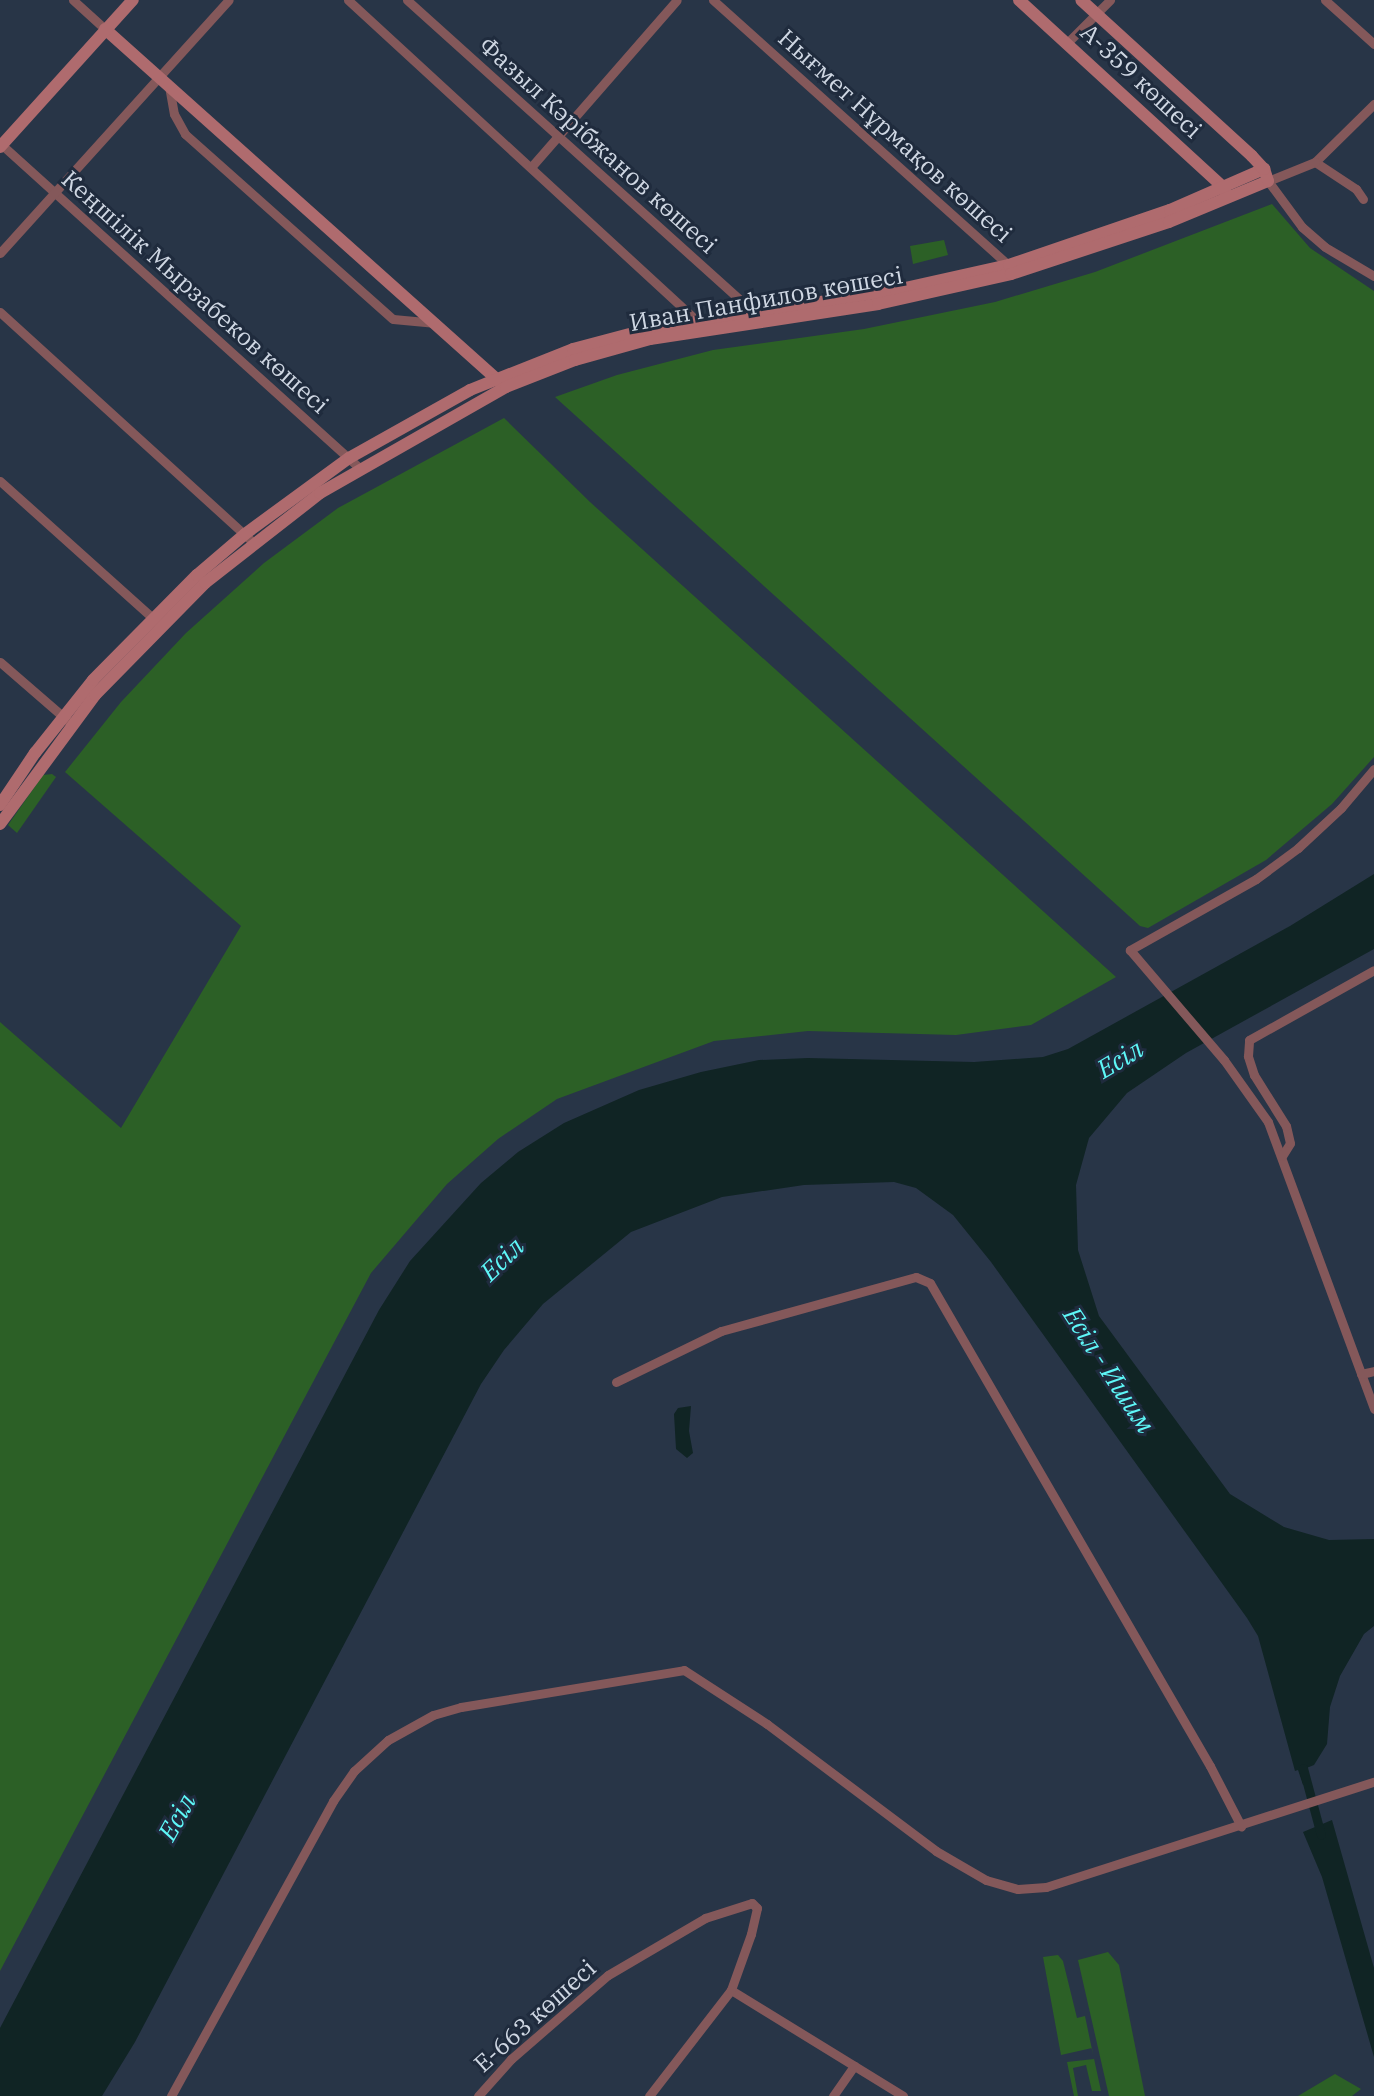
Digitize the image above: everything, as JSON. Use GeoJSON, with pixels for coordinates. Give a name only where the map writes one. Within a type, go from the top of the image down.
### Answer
{"type":"FeatureCollection","features":[{"type":"Feature","properties":{"kind":"street"},"geometry":{"type":"LineString","coordinates":[[73,0],[506,387]]}},
{"type":"Feature","properties":{"kind":"street"},"geometry":{"type":"LineString","coordinates":[[1,146],[133,0]]}},
{"type":"Feature","properties":{"kind":"street"},"geometry":{"type":"LineString","coordinates":[[0,253],[54,192],[164,80],[229,0]]}},
{"type":"Feature","properties":{"kind":"street"},"geometry":{"type":"LineString","coordinates":[[348,0],[701,324]]}},
{"type":"Feature","properties":{"kind":"street","name":"Фазыл Кәрібжанов көшесі"},"geometry":{"type":"LineString","coordinates":[[407,0],[556,137],[759,316]]}},
{"type":"Feature","properties":{"kind":"street"},"geometry":{"type":"LineString","coordinates":[[532,166],[677,0]]}},
{"type":"Feature","properties":{"kind":"street","name":"Нығмет Нұрмақов көшесі"},"geometry":{"type":"LineString","coordinates":[[713,0],[1010,269]]}},
{"type":"Feature","properties":{"kind":"street","name":"А-359 көшесі"},"geometry":{"type":"LineString","coordinates":[[1019,0],[1226,193]]}},
{"type":"Feature","properties":{"kind":"street"},"geometry":{"type":"LineString","coordinates":[[1081,0],[1266,175],[1302,227],[1325,247],[1374,276]]}},
{"type":"Feature","properties":{"kind":"street"},"geometry":{"type":"LineString","coordinates":[[1067,43],[1110,0]]}},
{"type":"Feature","properties":{"kind":"street"},"geometry":{"type":"LineString","coordinates":[[1325,0],[1374,44]]}},
{"type":"Feature","properties":{"kind":"street"},"geometry":{"type":"LineString","coordinates":[[164,80],[174,114],[185,134],[393,319],[436,323]]}},
{"type":"Feature","properties":{"kind":"street"},"geometry":{"type":"LineString","coordinates":[[1266,175],[1315,162],[1374,104]]}},
{"type":"Feature","properties":{"kind":"street","name":"Кеңшілік Мырзабеков көшесі"},"geometry":{"type":"LineString","coordinates":[[1,146],[360,468]]}},
{"type":"Feature","properties":{"kind":"street"},"geometry":{"type":"LineString","coordinates":[[1315,162],[1356,189],[1363,199]]}},
{"type":"Feature","properties":{"kind":"street","name":"Иван Панфилов көшесі"},"geometry":{"type":"LineString","coordinates":[[0,805],[68,720],[156,622],[249,538],[349,458],[495,377],[573,349],[701,324],[878,304],[1087,251],[1266,175]]}},
{"type":"Feature","properties":{"kind":"street"},"geometry":{"type":"LineString","coordinates":[[0,312],[249,538]]}},
{"type":"Feature","properties":{"kind":"street","name":"Иван Панфилов көшесі"},"geometry":{"type":"LineString","coordinates":[[249,538],[360,468],[506,387],[575,360],[701,324]]}},
{"type":"Feature","properties":{"kind":"street"},"geometry":{"type":"LineString","coordinates":[[0,481],[156,622]]}},
{"type":"Feature","properties":{"kind":"street"},"geometry":{"type":"LineString","coordinates":[[0,662],[68,720]]}},
{"type":"Feature","properties":{"kind":"street","name":"Иван Панфилов көшесі"},"geometry":{"type":"LineString","coordinates":[[0,824],[68,720]]}},
{"type":"Feature","properties":{"kind":"street"},"geometry":{"type":"LineString","coordinates":[[1374,769],[1341,808],[1298,848],[1256,879],[1130,950],[1224,1060],[1268,1122],[1374,1409]]}},
{"type":"Feature","properties":{"kind":"street"},"geometry":{"type":"LineString","coordinates":[[1282,1156],[1290,1143],[1286,1126],[1254,1075],[1248,1056],[1249,1040],[1374,970]]}},
{"type":"Feature","properties":{"kind":"street"},"geometry":{"type":"LineString","coordinates":[[616,1382],[721,1331],[916,1277],[930,1283],[1210,1766],[1241,1826]]}},
{"type":"Feature","properties":{"kind":"street"},"geometry":{"type":"LineString","coordinates":[[1361,1374],[1374,1371]]}},
{"type":"Feature","properties":{"kind":"street"},"geometry":{"type":"LineString","coordinates":[[171,2096],[333,1801],[354,1771],[388,1740],[433,1715],[461,1707],[684,1670],[767,1724],[936,1851],[986,1880],[1018,1889],[1046,1887],[1374,1782]]}},
{"type":"Feature","properties":{"kind":"street","name":"Е-663 көшесі"},"geometry":{"type":"LineString","coordinates":[[478,2096],[511,2059],[608,1975],[705,1918],[752,1903],[757,1908],[751,1934],[731,1990],[649,2096]]}},
{"type":"Feature","properties":{"kind":"street"},"geometry":{"type":"LineString","coordinates":[[731,1990],[903,2096]]}},
{"type":"Feature","properties":{"kind":"street"},"geometry":{"type":"LineString","coordinates":[[833,2096],[854,2066]]}},
{"type":"Feature","properties":{"kind":"green space"},"geometry":{"type":"Polygon","coordinates":[[[1272,204],[1310,248],[1374,291],[1374,757],[1332,804],[1266,860],[1148,928],[1140,926],[555,397],[617,375],[713,350],[864,329],[995,302],[1095,272],[1272,204]]]}},
{"type":"Feature","properties":{"kind":"green space"},"geometry":{"type":"Polygon","coordinates":[[[944,240],[948,255],[913,264],[910,246],[944,240]]]}},
{"type":"Feature","properties":{"kind":"green space"},"geometry":{"type":"Polygon","coordinates":[[[504,418],[590,502],[1116,977],[1031,1025],[956,1035],[808,1031],[714,1041],[557,1099],[498,1139],[447,1184],[371,1273],[0,1971],[0,1022],[121,1128],[241,926],[65,772],[121,702],[186,633],[264,563],[338,508],[504,418]]]}},
{"type":"Feature","properties":{"kind":"green space"},"geometry":{"type":"Polygon","coordinates":[[[43,775],[56,777],[17,833],[8,825],[43,775]]]}},
{"type":"Feature","properties":{"kind":"green space"},"geometry":{"type":"Polygon","coordinates":[[[1108,1952],[1119,1965],[1145,2096],[1109,2096],[1078,1960],[1108,1952]]]}},
{"type":"Feature","properties":{"kind":"green space"},"geometry":{"type":"Polygon","coordinates":[[[1058,1955],[1063,1961],[1077,2018],[1085,2016],[1092,2048],[1061,2055],[1043,1957],[1058,1955]]]}},
{"type":"Feature","properties":{"kind":"green space"},"geometry":{"type":"Polygon","coordinates":[[[1094,2059],[1101,2091],[1092,2091],[1086,2065],[1073,2068],[1078,2096],[1074,2096],[1067,2062],[1094,2059]]]}},
{"type":"Feature","properties":{"kind":"green space"},"geometry":{"type":"Polygon","coordinates":[[[1335,2074],[1361,2089],[1352,2096],[1298,2096],[1335,2074]]]}},
{"type":"Feature","properties":{"kind":"water"},"geometry":{"type":"Polygon","coordinates":[[[1374,874],[1374,949],[1186,1053],[1127,1093],[1089,1138],[1076,1185],[1078,1250],[1099,1316],[1230,1494],[1284,1527],[1329,1540],[1374,1539],[1374,1626],[1364,1634],[1340,1676],[1330,1707],[1327,1744],[1314,1765],[1304,1769],[1308,1783],[1303,1785],[1298,1770],[1295,1771],[1258,1636],[1247,1618],[991,1262],[953,1215],[916,1188],[894,1182],[804,1185],[722,1197],[631,1232],[543,1304],[504,1350],[481,1384],[135,2042],[102,2096],[0,2096],[0,2028],[379,1310],[410,1261],[481,1183],[518,1152],[564,1123],[639,1090],[701,1072],[759,1060],[808,1058],[974,1062],[1043,1057],[1068,1049],[1290,926],[1374,874]]]}},
{"type":"Feature","properties":{"kind":"water"},"geometry":{"type":"Polygon","coordinates":[[[691,1406],[689,1431],[693,1453],[687,1458],[676,1449],[674,1414],[678,1408],[691,1406]]]}},
{"type":"Feature","properties":{"kind":"water"},"geometry":{"type":"Polygon","coordinates":[[[1332,1820],[1374,1968],[1374,2057],[1322,1877],[1303,1832],[1332,1820]]]}},
{"type":"Feature","properties":{"kind":"waterway"},"geometry":{"type":"LineString","coordinates":[[1303,1768],[1321,1835]]}},
{"type":"Feature","properties":{"kind":"water label","name":"Есіл"},"geometry":{"type":"Point","coordinates":[1120,1059]}},
{"type":"Feature","properties":{"kind":"water label","name":"Есіл"},"geometry":{"type":"Point","coordinates":[502,1259]}},
{"type":"Feature","properties":{"kind":"water label","name":"Есіл - Ишим"},"geometry":{"type":"Point","coordinates":[1109,1370]}},
{"type":"Feature","properties":{"kind":"water label","name":"Есіл"},"geometry":{"type":"Point","coordinates":[177,1817]}}]}
